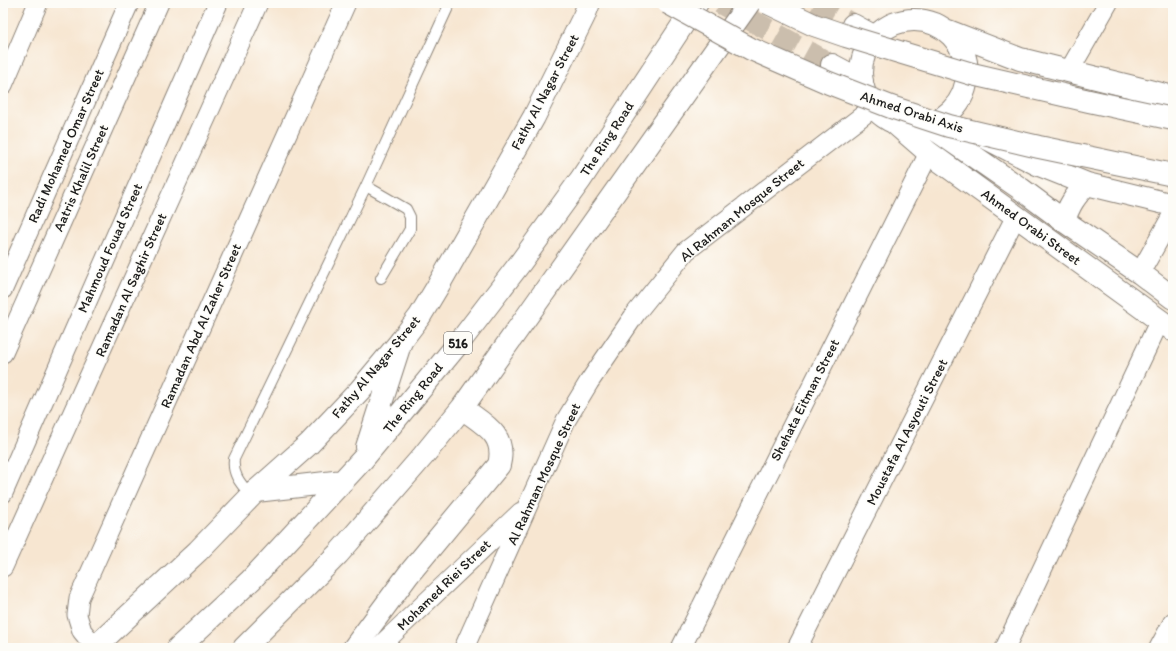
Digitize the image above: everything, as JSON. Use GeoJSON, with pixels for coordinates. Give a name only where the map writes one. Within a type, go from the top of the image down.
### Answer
{"type":"FeatureCollection","features":[{"type":"Feature","properties":{"kind":"main road","name":"Fathy Al Nagar Street"},"geometry":{"type":"LineString","coordinates":[[95,648],[198,551],[253,494],[309,444],[360,390],[401,341],[420,316],[438,286],[534,117],[589,3]]}},
{"type":"Feature","properties":{"kind":"main road","name":"Ahmed Orabi Axis"},"geometry":{"type":"LineString","coordinates":[[668,3],[750,49],[829,83],[927,119],[949,126],[1039,147],[1173,174]]}},
{"type":"Feature","properties":{"kind":"main road","name":"The Ring Road"},"geometry":{"type":"LineString","coordinates":[[178,648],[251,580],[343,481],[462,339],[581,179],[697,3]]}},
{"type":"Feature","properties":{"kind":"main road"},"geometry":{"type":"LineString","coordinates":[[244,648],[338,554],[423,456],[462,408],[749,3]]}},
{"type":"Feature","properties":{"kind":"main road"},"geometry":{"type":"LineString","coordinates":[[768,3],[814,25],[972,74],[1173,119]]}},
{"type":"Feature","properties":{"kind":"main road"},"geometry":{"type":"LineString","coordinates":[[944,30],[954,38],[966,61],[967,73],[961,98],[954,108],[936,120],[915,126],[891,120],[874,106],[866,94],[862,81],[861,69],[868,47],[875,37],[895,24],[906,21],[925,21],[944,30],[1020,59],[1173,97]]}},
{"type":"Feature","properties":{"kind":"main road"},"geometry":{"type":"LineString","coordinates":[[853,25],[875,37]]}},
{"type":"Feature","properties":{"kind":"main road"},"geometry":{"type":"LineString","coordinates":[[832,65],[862,81]]}},
{"type":"Feature","properties":{"kind":"main road","name":"Ahmed Orabi Street"},"geometry":{"type":"LineString","coordinates":[[891,120],[929,153],[1166,325]]}},
{"type":"Feature","properties":{"kind":"main road"},"geometry":{"type":"LineString","coordinates":[[936,120],[1087,184],[1173,204]]}},
{"type":"Feature","properties":{"kind":"main road","name":"Ahmed Orabi Street"},"geometry":{"type":"LineString","coordinates":[[936,120],[1021,189],[1173,298]]}},
{"type":"Feature","properties":{"kind":"main road"},"geometry":{"type":"LineString","coordinates":[[1064,221],[1068,207],[1076,194],[1087,184]]}},
{"type":"Feature","properties":{"kind":"main road"},"geometry":{"type":"LineString","coordinates":[[363,459],[401,341]]}},
{"type":"Feature","properties":{"kind":"main road"},"geometry":{"type":"LineString","coordinates":[[354,648],[408,575],[499,465],[501,448],[498,439],[492,432],[462,408]]}},
{"type":"Feature","properties":{"kind":"main road"},"geometry":{"type":"LineString","coordinates":[[253,494],[343,481]]}},
{"type":"Feature","properties":{"kind":"street"},"geometry":{"type":"LineString","coordinates":[[3,85],[38,3]]}},
{"type":"Feature","properties":{"kind":"street","name":"Radi Mohamed Omar Street"},"geometry":{"type":"LineString","coordinates":[[3,290],[128,3]]}},
{"type":"Feature","properties":{"kind":"street","name":"Aatris Khalil Street"},"geometry":{"type":"LineString","coordinates":[[3,353],[159,3]]}},
{"type":"Feature","properties":{"kind":"street","name":"Mahmoud Fouad Street"},"geometry":{"type":"LineString","coordinates":[[3,493],[218,3]]}},
{"type":"Feature","properties":{"kind":"street","name":"Ramadan Al Saghir Street"},"geometry":{"type":"LineString","coordinates":[[3,567],[258,3]]}},
{"type":"Feature","properties":{"kind":"street","name":"Ramadan Abd Al Zaher Street"},"geometry":{"type":"LineString","coordinates":[[95,648],[82,631],[77,615],[79,598],[346,3]]}},
{"type":"Feature","properties":{"kind":"street"},"geometry":{"type":"LineString","coordinates":[[1069,71],[1108,3]]}},
{"type":"Feature","properties":{"kind":"street","name":"Al Rahman Mosque Street"},"geometry":{"type":"LineString","coordinates":[[464,648],[566,420],[589,382],[636,313],[686,251],[874,106]]}},
{"type":"Feature","properties":{"kind":"street","name":"Shehata Eitman Street"},"geometry":{"type":"LineString","coordinates":[[681,648],[929,153]]}},
{"type":"Feature","properties":{"kind":"street"},"geometry":{"type":"LineString","coordinates":[[1140,273],[1173,214]]}},
{"type":"Feature","properties":{"kind":"street","name":"Moustafa Al Asyouti Street"},"geometry":{"type":"LineString","coordinates":[[797,648],[1016,216]]}},
{"type":"Feature","properties":{"kind":"street"},"geometry":{"type":"LineString","coordinates":[[1005,648],[1166,325]]}},
{"type":"Feature","properties":{"kind":"street","name":"Mohamed Riei Street"},"geometry":{"type":"LineString","coordinates":[[378,648],[528,506]]}},
{"type":"Feature","properties":{"kind":"street"},"geometry":{"type":"LineString","coordinates":[[1159,648],[1173,622]]}},
{"type":"Feature","properties":{"kind":"lane"},"geometry":{"type":"LineString","coordinates":[[253,494],[236,476],[233,465],[234,459],[366,186],[450,3]]}},
{"type":"Feature","properties":{"kind":"lane"},"geometry":{"type":"LineString","coordinates":[[366,186],[406,209],[410,217],[410,229],[381,278]]}},
{"type":"Feature","properties":{"kind":"tunnel"},"geometry":{"type":"LineString","coordinates":[[720,3],[832,65]]}},
{"type":"Feature","properties":{"kind":"tunnel"},"geometry":{"type":"LineString","coordinates":[[815,3],[853,25]]}}]}
